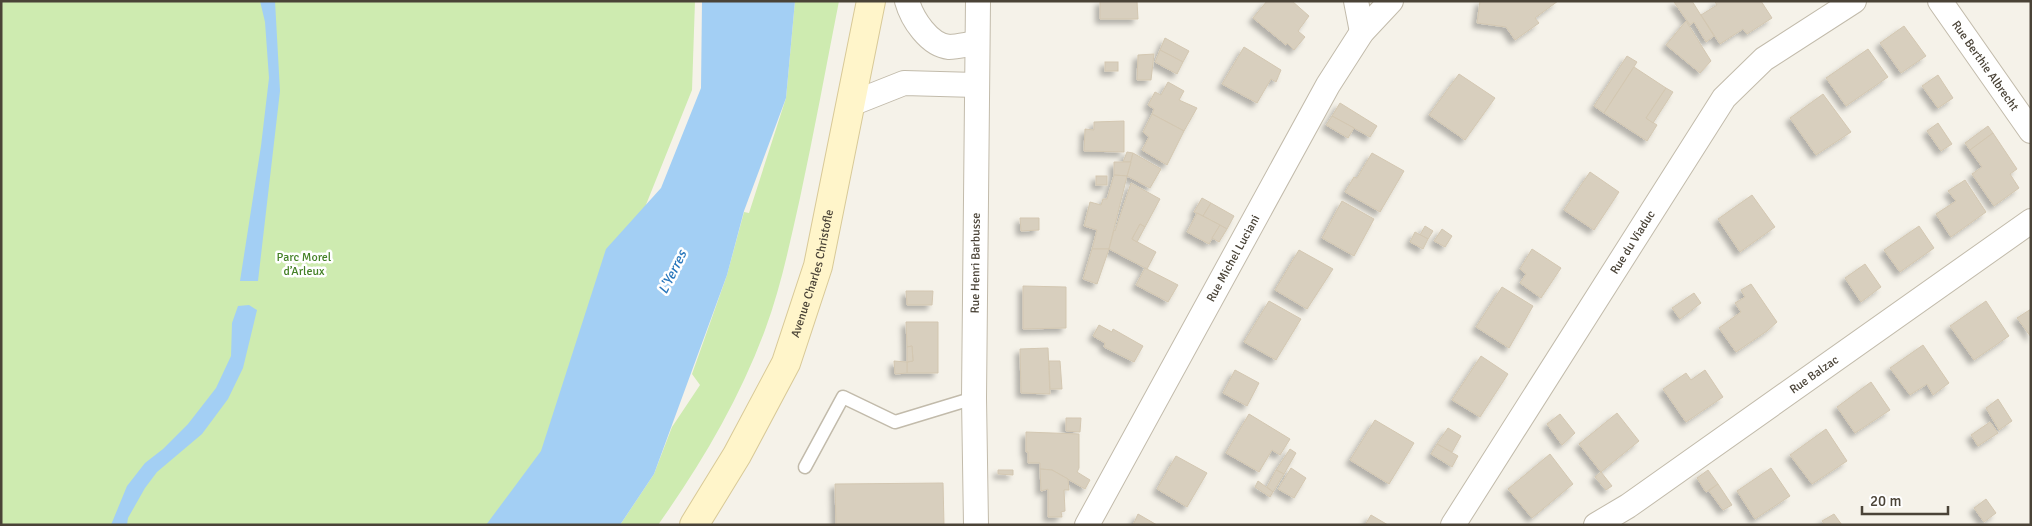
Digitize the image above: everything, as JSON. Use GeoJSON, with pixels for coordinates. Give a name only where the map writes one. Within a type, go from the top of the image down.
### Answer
{"type":"FeatureCollection","features":[{"type":"Feature","properties":{"kind":"main road","name":"Avenue Charles Christofle"},"geometry":{"type":"LineString","coordinates":[[694,525],[737,455],[786,363],[818,266],[871,1]]}},
{"type":"Feature","properties":{"kind":"street"},"geometry":{"type":"LineString","coordinates":[[907,1],[918,23],[934,42],[948,47],[977,44]]}},
{"type":"Feature","properties":{"kind":"street","name":"Rue Henri Barbusse"},"geometry":{"type":"LineString","coordinates":[[976,525],[974,398],[978,1]]}},
{"type":"Feature","properties":{"kind":"street"},"geometry":{"type":"LineString","coordinates":[[1356,1],[1362,32]]}},
{"type":"Feature","properties":{"kind":"street","name":"Rue Michel Luciani"},"geometry":{"type":"LineString","coordinates":[[1087,525],[1328,85],[1362,32],[1391,1]]}},
{"type":"Feature","properties":{"kind":"street","name":"Rue du Viaduc"},"geometry":{"type":"LineString","coordinates":[[1453,525],[1724,98],[1764,59],[1854,1]]}},
{"type":"Feature","properties":{"kind":"street","name":"Rue Berthie Albrecht"},"geometry":{"type":"LineString","coordinates":[[1940,1],[2031,131]]}},
{"type":"Feature","properties":{"kind":"street"},"geometry":{"type":"LineString","coordinates":[[851,104],[904,83],[976,85]]}},
{"type":"Feature","properties":{"kind":"street","name":"Rue Balzac"},"geometry":{"type":"LineString","coordinates":[[1596,525],[1628,506],[2031,221]]}},
{"type":"Feature","properties":{"kind":"lane"},"geometry":{"type":"LineString","coordinates":[[804,467],[843,397],[895,422],[974,398]]}},
{"type":"Feature","properties":{"kind":"green space","name":"Parc Morel d’Arleux"},"geometry":{"type":"Polygon","coordinates":[[[1,1],[695,1],[692,90],[615,282],[533,476],[492,525],[1,525],[1,1]]]}},
{"type":"Feature","properties":{"kind":"green space"},"geometry":{"type":"Polygon","coordinates":[[[795,1],[839,1],[800,198],[771,314],[755,356],[718,431],[658,525],[620,525],[654,474],[672,427],[700,385],[692,374],[727,275],[744,212],[749,213],[786,98],[795,1]]]}},
{"type":"Feature","properties":{"kind":"water"},"geometry":{"type":"Polygon","coordinates":[[[260,1],[275,1],[280,91],[258,281],[240,281],[261,146],[269,78],[265,22],[260,1]]]}},
{"type":"Feature","properties":{"kind":"water","name":"L'Yerres"},"geometry":{"type":"Polygon","coordinates":[[[702,1],[795,1],[786,98],[744,211],[727,275],[654,474],[620,525],[486,525],[541,451],[606,249],[661,188],[701,88],[702,1]]]}},
{"type":"Feature","properties":{"kind":"water"},"geometry":{"type":"Polygon","coordinates":[[[249,305],[257,310],[243,368],[228,399],[202,434],[157,472],[145,488],[128,518],[127,525],[111,525],[127,486],[145,463],[163,449],[188,424],[216,388],[231,356],[232,323],[238,306],[249,305]]]}},
{"type":"Feature","properties":{"kind":"building"},"geometry":{"type":"Polygon","coordinates":[[[1100,1],[1137,1],[1138,19],[1100,19],[1100,1]]]}},
{"type":"Feature","properties":{"kind":"building"},"geometry":{"type":"Polygon","coordinates":[[[1267,1],[1292,1],[1309,16],[1298,31],[1305,37],[1294,50],[1253,18],[1267,1]]]}},
{"type":"Feature","properties":{"kind":"building"},"geometry":{"type":"Polygon","coordinates":[[[1480,1],[1558,1],[1535,18],[1539,23],[1515,40],[1506,27],[1477,23],[1480,1]]]}},
{"type":"Feature","properties":{"kind":"building"},"geometry":{"type":"Polygon","coordinates":[[[1692,1],[1714,36],[1706,42],[1694,22],[1690,25],[1674,2],[1692,1]]]}},
{"type":"Feature","properties":{"kind":"building"},"geometry":{"type":"Polygon","coordinates":[[[1716,1],[1761,1],[1772,18],[1747,34],[1743,29],[1720,44],[1701,15],[1717,5],[1716,1]]]}},
{"type":"Feature","properties":{"kind":"building"},"geometry":{"type":"Polygon","coordinates":[[[1686,21],[1711,61],[1700,73],[1666,45],[1686,21]]]}},
{"type":"Feature","properties":{"kind":"building"},"geometry":{"type":"Polygon","coordinates":[[[1904,26],[1926,56],[1901,73],[1880,43],[1904,26]]]}},
{"type":"Feature","properties":{"kind":"building"},"geometry":{"type":"Polygon","coordinates":[[[1165,38],[1189,51],[1183,62],[1160,50],[1165,38]]]}},
{"type":"Feature","properties":{"kind":"building"},"geometry":{"type":"Polygon","coordinates":[[[1244,47],[1281,70],[1276,82],[1271,79],[1257,103],[1222,84],[1244,47]]]}},
{"type":"Feature","properties":{"kind":"building"},"geometry":{"type":"Polygon","coordinates":[[[1868,49],[1888,77],[1846,106],[1826,78],[1868,49]]]}},
{"type":"Feature","properties":{"kind":"building"},"geometry":{"type":"Polygon","coordinates":[[[1160,50],[1183,62],[1177,74],[1155,62],[1160,50]]]}},
{"type":"Feature","properties":{"kind":"building"},"geometry":{"type":"Polygon","coordinates":[[[1154,54],[1151,80],[1137,80],[1138,55],[1154,54]]]}},
{"type":"Feature","properties":{"kind":"building"},"geometry":{"type":"Polygon","coordinates":[[[1627,56],[1637,62],[1604,113],[1594,106],[1627,56]]]}},
{"type":"Feature","properties":{"kind":"building"},"geometry":{"type":"Polygon","coordinates":[[[1105,62],[1118,62],[1118,71],[1105,71],[1105,62]]]}},
{"type":"Feature","properties":{"kind":"building"},"geometry":{"type":"Polygon","coordinates":[[[1634,67],[1666,88],[1646,118],[1657,125],[1647,141],[1604,113],[1634,67]]]}},
{"type":"Feature","properties":{"kind":"building"},"geometry":{"type":"Polygon","coordinates":[[[1459,74],[1495,98],[1465,140],[1429,115],[1459,74]]]}},
{"type":"Feature","properties":{"kind":"building"},"geometry":{"type":"Polygon","coordinates":[[[1938,75],[1953,98],[1938,108],[1922,86],[1938,75]]]}},
{"type":"Feature","properties":{"kind":"building"},"geometry":{"type":"Polygon","coordinates":[[[1168,82],[1184,91],[1179,100],[1197,108],[1184,131],[1152,114],[1154,109],[1148,105],[1155,92],[1161,95],[1168,82]]]}},
{"type":"Feature","properties":{"kind":"building"},"geometry":{"type":"Polygon","coordinates":[[[1666,88],[1673,92],[1653,123],[1646,118],[1666,88]]]}},
{"type":"Feature","properties":{"kind":"building"},"geometry":{"type":"Polygon","coordinates":[[[1823,94],[1851,132],[1816,155],[1790,118],[1823,94]]]}},
{"type":"Feature","properties":{"kind":"building"},"geometry":{"type":"Polygon","coordinates":[[[1340,103],[1377,126],[1370,137],[1332,116],[1340,103]]]}},
{"type":"Feature","properties":{"kind":"building"},"geometry":{"type":"Polygon","coordinates":[[[1152,114],[1184,131],[1167,165],[1142,150],[1149,137],[1143,132],[1152,114]]]}},
{"type":"Feature","properties":{"kind":"building"},"geometry":{"type":"Polygon","coordinates":[[[1332,116],[1354,128],[1348,138],[1326,125],[1332,116]]]}},
{"type":"Feature","properties":{"kind":"building"},"geometry":{"type":"Polygon","coordinates":[[[1124,121],[1124,152],[1084,151],[1085,129],[1094,130],[1094,122],[1124,121]]]}},
{"type":"Feature","properties":{"kind":"building"},"geometry":{"type":"Polygon","coordinates":[[[1938,123],[1952,144],[1941,151],[1927,131],[1938,123]]]}},
{"type":"Feature","properties":{"kind":"building"},"geometry":{"type":"Polygon","coordinates":[[[1988,126],[1993,133],[1970,150],[1965,143],[1988,126]]]}},
{"type":"Feature","properties":{"kind":"building"},"geometry":{"type":"Polygon","coordinates":[[[1993,133],[2017,169],[2010,174],[2019,188],[1994,206],[1972,174],[1982,167],[1970,150],[1993,133]]]}},
{"type":"Feature","properties":{"kind":"building"},"geometry":{"type":"Polygon","coordinates":[[[1127,152],[1133,153],[1131,162],[1123,162],[1127,152]]]}},
{"type":"Feature","properties":{"kind":"building"},"geometry":{"type":"Polygon","coordinates":[[[1133,153],[1161,169],[1150,188],[1127,176],[1133,153]]]}},
{"type":"Feature","properties":{"kind":"building"},"geometry":{"type":"Polygon","coordinates":[[[1372,153],[1404,171],[1380,212],[1345,192],[1354,177],[1357,178],[1372,153]]]}},
{"type":"Feature","properties":{"kind":"building"},"geometry":{"type":"Polygon","coordinates":[[[1114,162],[1131,162],[1127,176],[1114,175],[1114,162]]]}},
{"type":"Feature","properties":{"kind":"building"},"geometry":{"type":"Polygon","coordinates":[[[1590,172],[1619,192],[1594,230],[1564,210],[1590,172]]]}},
{"type":"Feature","properties":{"kind":"building"},"geometry":{"type":"Polygon","coordinates":[[[1114,175],[1127,176],[1109,249],[1092,249],[1097,230],[1084,226],[1090,202],[1101,205],[1103,199],[1107,199],[1114,175]]]}},
{"type":"Feature","properties":{"kind":"building"},"geometry":{"type":"Polygon","coordinates":[[[1096,176],[1107,176],[1107,185],[1096,185],[1096,176]]]}},
{"type":"Feature","properties":{"kind":"building"},"geometry":{"type":"Polygon","coordinates":[[[1965,180],[1986,212],[1951,237],[1936,214],[1956,201],[1948,191],[1965,180]]]}},
{"type":"Feature","properties":{"kind":"building"},"geometry":{"type":"Polygon","coordinates":[[[1131,183],[1160,199],[1145,227],[1140,224],[1132,239],[1156,252],[1147,269],[1109,249],[1131,183]]]}},
{"type":"Feature","properties":{"kind":"building"},"geometry":{"type":"Polygon","coordinates":[[[1752,195],[1775,227],[1740,252],[1718,219],[1752,195]]]}},
{"type":"Feature","properties":{"kind":"building"},"geometry":{"type":"Polygon","coordinates":[[[1202,198],[1211,203],[1203,216],[1194,212],[1202,198]]]}},
{"type":"Feature","properties":{"kind":"building"},"geometry":{"type":"Polygon","coordinates":[[[1342,201],[1374,219],[1354,256],[1322,238],[1342,201]]]}},
{"type":"Feature","properties":{"kind":"building"},"geometry":{"type":"Polygon","coordinates":[[[1211,203],[1234,216],[1227,229],[1203,216],[1211,203]]]}},
{"type":"Feature","properties":{"kind":"building"},"geometry":{"type":"Polygon","coordinates":[[[1197,213],[1220,225],[1209,244],[1187,232],[1197,213]]]}},
{"type":"Feature","properties":{"kind":"building"},"geometry":{"type":"Polygon","coordinates":[[[1020,218],[1039,218],[1039,230],[1021,231],[1020,218]]]}},
{"type":"Feature","properties":{"kind":"building"},"geometry":{"type":"Polygon","coordinates":[[[1140,224],[1145,227],[1137,242],[1132,239],[1140,224]]]}},
{"type":"Feature","properties":{"kind":"building"},"geometry":{"type":"Polygon","coordinates":[[[1220,225],[1227,229],[1219,242],[1212,238],[1220,225]]]}},
{"type":"Feature","properties":{"kind":"building"},"geometry":{"type":"Polygon","coordinates":[[[1425,226],[1433,231],[1428,239],[1420,235],[1425,226]]]}},
{"type":"Feature","properties":{"kind":"building"},"geometry":{"type":"Polygon","coordinates":[[[1919,226],[1934,248],[1900,272],[1884,250],[1919,226]]]}},
{"type":"Feature","properties":{"kind":"building"},"geometry":{"type":"Polygon","coordinates":[[[1442,229],[1452,236],[1445,247],[1434,241],[1442,229]]]}},
{"type":"Feature","properties":{"kind":"building"},"geometry":{"type":"Polygon","coordinates":[[[1415,232],[1428,239],[1423,249],[1410,242],[1415,232]]]}},
{"type":"Feature","properties":{"kind":"building"},"geometry":{"type":"Polygon","coordinates":[[[1092,249],[1109,249],[1097,284],[1083,279],[1092,249]]]}},
{"type":"Feature","properties":{"kind":"building"},"geometry":{"type":"Polygon","coordinates":[[[1532,249],[1561,268],[1541,298],[1520,283],[1526,274],[1520,269],[1532,249]]]}},
{"type":"Feature","properties":{"kind":"building"},"geometry":{"type":"Polygon","coordinates":[[[1299,250],[1333,269],[1307,309],[1275,290],[1299,250]]]}},
{"type":"Feature","properties":{"kind":"building"},"geometry":{"type":"Polygon","coordinates":[[[1865,264],[1881,287],[1861,302],[1845,278],[1865,264]]]}},
{"type":"Feature","properties":{"kind":"building"},"geometry":{"type":"Polygon","coordinates":[[[1145,268],[1178,285],[1168,302],[1136,285],[1145,268]]]}},
{"type":"Feature","properties":{"kind":"building"},"geometry":{"type":"Polygon","coordinates":[[[1751,284],[1777,322],[1736,352],[1719,328],[1741,312],[1735,303],[1745,297],[1741,290],[1751,284]]]}},
{"type":"Feature","properties":{"kind":"building"},"geometry":{"type":"Polygon","coordinates":[[[1023,286],[1066,287],[1066,328],[1023,329],[1023,286]]]}},
{"type":"Feature","properties":{"kind":"building"},"geometry":{"type":"Polygon","coordinates":[[[1502,287],[1533,306],[1509,348],[1476,327],[1502,287]]]}},
{"type":"Feature","properties":{"kind":"building"},"geometry":{"type":"Polygon","coordinates":[[[906,291],[933,291],[932,305],[907,305],[906,291]]]}},
{"type":"Feature","properties":{"kind":"building"},"geometry":{"type":"Polygon","coordinates":[[[1694,293],[1701,303],[1680,319],[1672,308],[1694,293]]]}},
{"type":"Feature","properties":{"kind":"building"},"geometry":{"type":"Polygon","coordinates":[[[1269,301],[1301,319],[1276,360],[1244,342],[1269,301]]]}},
{"type":"Feature","properties":{"kind":"building"},"geometry":{"type":"Polygon","coordinates":[[[1986,301],[2009,336],[1974,360],[1950,326],[1986,301]]]}},
{"type":"Feature","properties":{"kind":"building"},"geometry":{"type":"Polygon","coordinates":[[[2031,309],[2031,337],[2017,318],[2031,309]]]}},
{"type":"Feature","properties":{"kind":"building"},"geometry":{"type":"Polygon","coordinates":[[[906,322],[938,322],[938,373],[907,373],[907,362],[913,361],[912,346],[907,347],[906,322]]]}},
{"type":"Feature","properties":{"kind":"building"},"geometry":{"type":"Polygon","coordinates":[[[1099,325],[1112,332],[1113,329],[1143,346],[1134,362],[1104,347],[1105,343],[1093,336],[1099,325]]]}},
{"type":"Feature","properties":{"kind":"building"},"geometry":{"type":"Polygon","coordinates":[[[1923,345],[1949,383],[1933,395],[1927,384],[1910,395],[1890,368],[1923,345]]]}},
{"type":"Feature","properties":{"kind":"building"},"geometry":{"type":"Polygon","coordinates":[[[912,346],[913,361],[907,362],[907,347],[912,346]]]}},
{"type":"Feature","properties":{"kind":"building"},"geometry":{"type":"Polygon","coordinates":[[[1048,348],[1050,394],[1021,393],[1020,349],[1048,348]]]}},
{"type":"Feature","properties":{"kind":"building"},"geometry":{"type":"Polygon","coordinates":[[[1481,356],[1508,374],[1480,417],[1452,400],[1481,356]]]}},
{"type":"Feature","properties":{"kind":"building"},"geometry":{"type":"Polygon","coordinates":[[[894,361],[907,362],[907,373],[895,374],[894,361]]]}},
{"type":"Feature","properties":{"kind":"building"},"geometry":{"type":"Polygon","coordinates":[[[1049,361],[1060,361],[1062,389],[1050,389],[1049,361]]]}},
{"type":"Feature","properties":{"kind":"building"},"geometry":{"type":"Polygon","coordinates":[[[1235,370],[1259,383],[1247,406],[1223,393],[1235,370]]]}},
{"type":"Feature","properties":{"kind":"building"},"geometry":{"type":"Polygon","coordinates":[[[1705,370],[1723,397],[1686,422],[1663,389],[1686,373],[1691,380],[1705,370]]]}},
{"type":"Feature","properties":{"kind":"building"},"geometry":{"type":"Polygon","coordinates":[[[1871,382],[1890,410],[1855,433],[1837,407],[1871,382]]]}},
{"type":"Feature","properties":{"kind":"building"},"geometry":{"type":"Polygon","coordinates":[[[1998,399],[2012,421],[1999,430],[1986,408],[1998,399]]]}},
{"type":"Feature","properties":{"kind":"building"},"geometry":{"type":"Polygon","coordinates":[[[1617,413],[1639,441],[1601,472],[1579,444],[1617,413]]]}},
{"type":"Feature","properties":{"kind":"building"},"geometry":{"type":"Polygon","coordinates":[[[1249,414],[1290,439],[1280,455],[1272,450],[1259,472],[1226,453],[1249,414]]]}},
{"type":"Feature","properties":{"kind":"building"},"geometry":{"type":"Polygon","coordinates":[[[1560,414],[1575,433],[1562,445],[1547,424],[1560,414]]]}},
{"type":"Feature","properties":{"kind":"building"},"geometry":{"type":"Polygon","coordinates":[[[1066,418],[1081,418],[1080,432],[1066,431],[1066,418]]]}},
{"type":"Feature","properties":{"kind":"building"},"geometry":{"type":"Polygon","coordinates":[[[1375,420],[1414,443],[1389,484],[1350,460],[1375,420]]]}},
{"type":"Feature","properties":{"kind":"building"},"geometry":{"type":"Polygon","coordinates":[[[1990,422],[1998,433],[1978,446],[1971,435],[1990,422]]]}},
{"type":"Feature","properties":{"kind":"building"},"geometry":{"type":"Polygon","coordinates":[[[1448,428],[1461,436],[1452,452],[1437,444],[1448,428]]]}},
{"type":"Feature","properties":{"kind":"building"},"geometry":{"type":"Polygon","coordinates":[[[1826,429],[1847,461],[1812,484],[1790,455],[1826,429]]]}},
{"type":"Feature","properties":{"kind":"building"},"geometry":{"type":"Polygon","coordinates":[[[1026,432],[1079,434],[1079,468],[1077,472],[1090,480],[1085,489],[1052,470],[1040,469],[1040,463],[1028,463],[1026,432]]]}},
{"type":"Feature","properties":{"kind":"building"},"geometry":{"type":"Polygon","coordinates":[[[1437,444],[1458,456],[1452,467],[1431,454],[1437,444]]]}},
{"type":"Feature","properties":{"kind":"building"},"geometry":{"type":"Polygon","coordinates":[[[1290,449],[1296,453],[1284,474],[1276,470],[1290,449]]]}},
{"type":"Feature","properties":{"kind":"building"},"geometry":{"type":"Polygon","coordinates":[[[1550,454],[1573,484],[1532,518],[1508,489],[1550,454]]]}},
{"type":"Feature","properties":{"kind":"building"},"geometry":{"type":"Polygon","coordinates":[[[1176,456],[1207,473],[1187,507],[1157,489],[1176,456]]]}},
{"type":"Feature","properties":{"kind":"building"},"geometry":{"type":"Polygon","coordinates":[[[1291,468],[1306,478],[1294,498],[1278,489],[1291,468]]]}},
{"type":"Feature","properties":{"kind":"building"},"geometry":{"type":"Polygon","coordinates":[[[1771,468],[1790,496],[1755,519],[1737,491],[1771,468]]]}},
{"type":"Feature","properties":{"kind":"building"},"geometry":{"type":"Polygon","coordinates":[[[1040,469],[1052,470],[1068,479],[1069,490],[1064,490],[1065,511],[1061,512],[1062,517],[1048,517],[1048,489],[1041,491],[1040,469]]]}},
{"type":"Feature","properties":{"kind":"building"},"geometry":{"type":"Polygon","coordinates":[[[998,470],[1013,470],[1013,475],[998,474],[998,470]]]}},
{"type":"Feature","properties":{"kind":"building"},"geometry":{"type":"Polygon","coordinates":[[[1276,470],[1284,474],[1273,492],[1267,487],[1276,470]]]}},
{"type":"Feature","properties":{"kind":"building"},"geometry":{"type":"Polygon","coordinates":[[[1708,470],[1718,484],[1706,492],[1697,478],[1708,470]]]}},
{"type":"Feature","properties":{"kind":"building"},"geometry":{"type":"Polygon","coordinates":[[[1601,472],[1612,486],[1606,490],[1595,477],[1601,472]]]}},
{"type":"Feature","properties":{"kind":"building"},"geometry":{"type":"Polygon","coordinates":[[[1258,481],[1273,492],[1270,497],[1255,487],[1258,481]]]}},
{"type":"Feature","properties":{"kind":"building"},"geometry":{"type":"Polygon","coordinates":[[[943,483],[944,525],[836,525],[835,484],[943,483]]]}},
{"type":"Feature","properties":{"kind":"building"},"geometry":{"type":"Polygon","coordinates":[[[1718,484],[1732,505],[1723,510],[1709,491],[1718,484]]]}},
{"type":"Feature","properties":{"kind":"building"},"geometry":{"type":"Polygon","coordinates":[[[1986,499],[1996,513],[1984,522],[1974,508],[1986,499]]]}},
{"type":"Feature","properties":{"kind":"building"},"geometry":{"type":"Polygon","coordinates":[[[1138,514],[1157,525],[1133,525],[1138,514]]]}},
{"type":"Feature","properties":{"kind":"building"},"geometry":{"type":"Polygon","coordinates":[[[1834,514],[1842,525],[1825,525],[1822,521],[1834,514]]]}},
{"type":"Feature","properties":{"kind":"building"},"geometry":{"type":"Polygon","coordinates":[[[1371,515],[1388,525],[1365,525],[1371,515]]]}}]}
